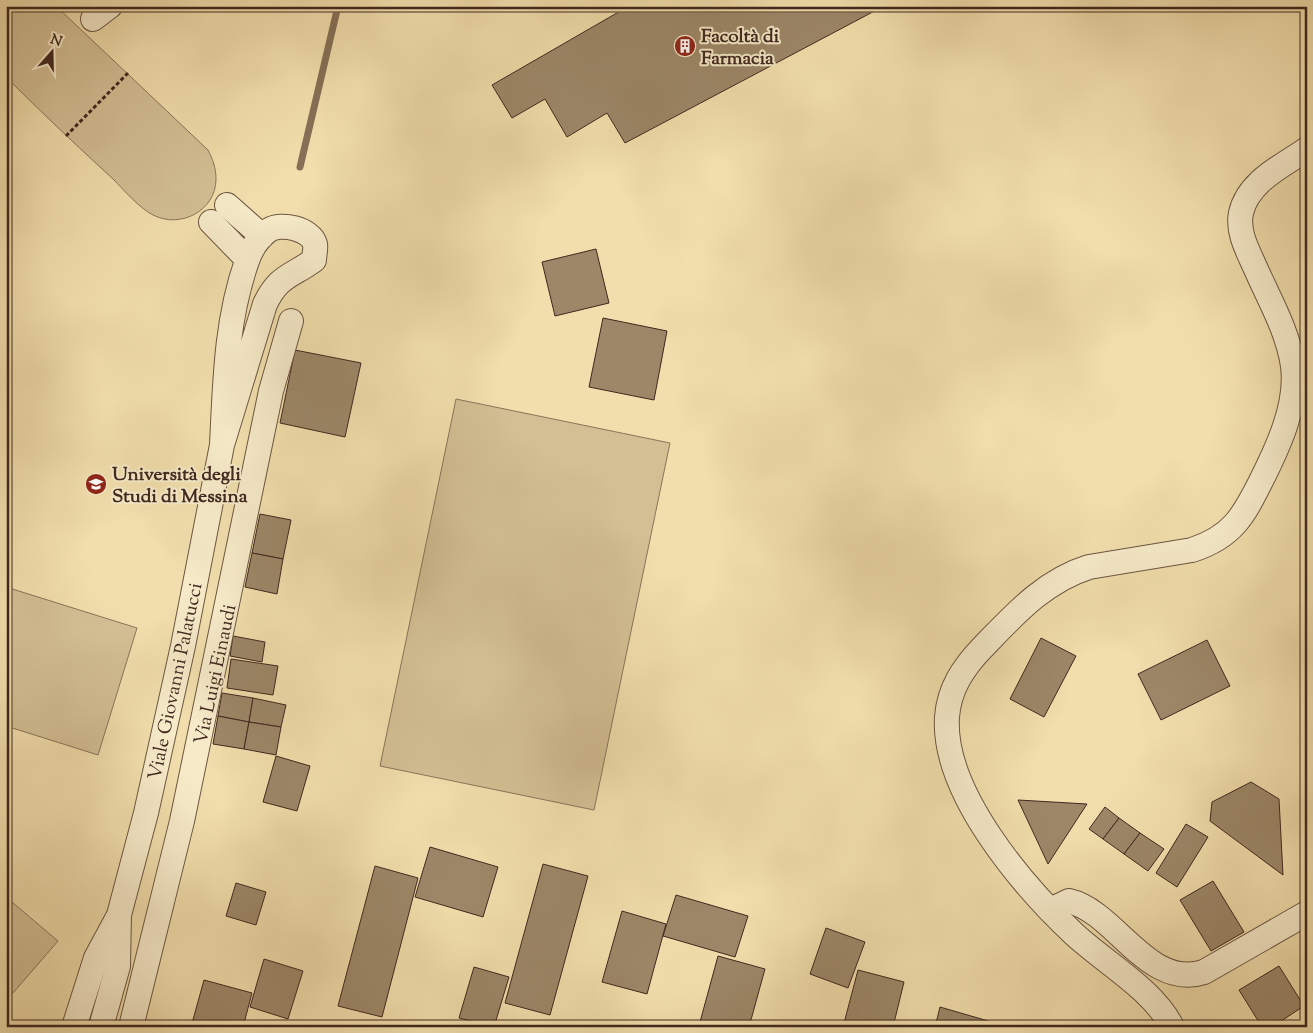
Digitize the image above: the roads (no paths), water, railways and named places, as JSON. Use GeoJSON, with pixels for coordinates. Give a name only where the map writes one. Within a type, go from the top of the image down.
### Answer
{"type":"FeatureCollection","features":[{"type":"Feature","properties":{"kind":"street"},"geometry":{"type":"LineString","coordinates":[[1172,1027],[1152,1000],[1050,910],[1024,881],[987,831],[967,796],[952,758],[947,717],[953,691],[968,663],[1012,617],[1048,585],[1075,571],[1089,567],[1192,550],[1215,541],[1231,530],[1253,497],[1287,420],[1293,366],[1285,335],[1243,239],[1240,215],[1247,198],[1259,183],[1307,149]]}},
{"type":"Feature","properties":{"kind":"street"},"geometry":{"type":"LineString","coordinates":[[227,205],[262,236]]}},
{"type":"Feature","properties":{"kind":"street"},"geometry":{"type":"LineString","coordinates":[[211,222],[247,259]]}},
{"type":"Feature","properties":{"kind":"street"},"geometry":{"type":"LineString","coordinates":[[285,227],[299,230],[309,235],[315,244],[314,260],[280,280],[273,288],[266,304],[222,445],[229,343],[237,295],[247,259],[262,236],[271,229],[285,227]]}},
{"type":"Feature","properties":{"kind":"street","name":"Via Luigi Einaudi"},"geometry":{"type":"LineString","coordinates":[[131,1027],[182,821],[272,391],[291,321]]}},
{"type":"Feature","properties":{"kind":"street","name":"Viale Giovanni Palatucci"},"geometry":{"type":"LineString","coordinates":[[74,1027],[96,958],[119,915],[146,813],[181,655],[222,445]]}},
{"type":"Feature","properties":{"kind":"street"},"geometry":{"type":"LineString","coordinates":[[1050,910],[1069,901],[1086,908],[1142,956],[1186,976],[1204,972],[1307,913]]}},
{"type":"Feature","properties":{"kind":"street","name":"Viale Giovanni Palatucci"},"geometry":{"type":"LineString","coordinates":[[101,1027],[118,966],[119,915]]}},
{"type":"Feature","properties":{"kind":"waterway"},"geometry":{"type":"LineString","coordinates":[[300,167],[338,6]]}},
{"type":"Feature","properties":{"kind":"place","name":"Facoltà di Farmacia"},"geometry":{"type":"Point","coordinates":[685,46]}},
{"type":"Feature","properties":{"kind":"place","name":"Università degli Studi di Messina"},"geometry":{"type":"Point","coordinates":[96,484]}}]}
